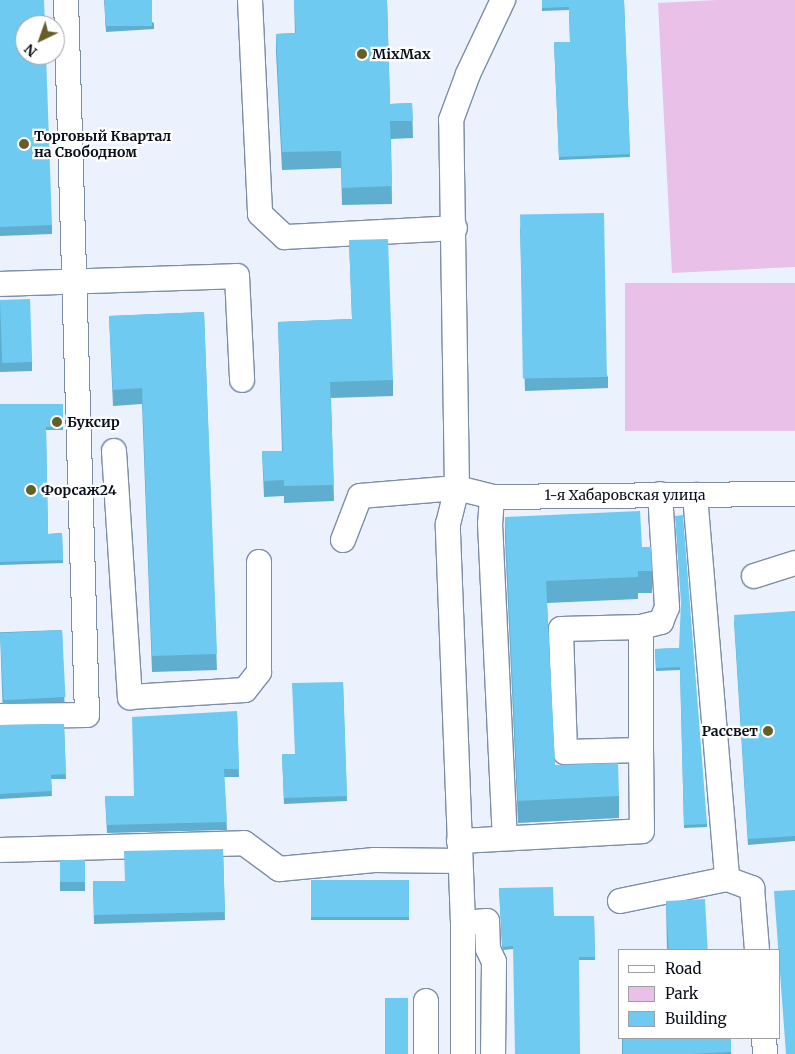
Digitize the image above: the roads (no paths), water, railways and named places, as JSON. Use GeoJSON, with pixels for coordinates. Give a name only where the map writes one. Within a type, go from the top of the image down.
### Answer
{"type":"FeatureCollection","features":[{"type":"Feature","properties":{"kind":"street"},"geometry":{"type":"LineString","coordinates":[[0,716],[87,715],[66,0]]}},
{"type":"Feature","properties":{"kind":"street"},"geometry":{"type":"LineString","coordinates":[[250,0],[260,214],[285,237],[454,228]]}},
{"type":"Feature","properties":{"kind":"street"},"geometry":{"type":"LineString","coordinates":[[463,1054],[463,923],[448,524],[457,488],[451,120],[468,74],[503,0]]}},
{"type":"Feature","properties":{"kind":"street"},"geometry":{"type":"LineString","coordinates":[[0,284],[237,276],[242,380]]}},
{"type":"Feature","properties":{"kind":"street"},"geometry":{"type":"LineString","coordinates":[[114,451],[130,697],[245,690],[260,672],[259,562]]}},
{"type":"Feature","properties":{"kind":"street","name":"1-я Хабаровская улица"},"geometry":{"type":"LineString","coordinates":[[343,540],[360,496],[457,488],[492,497],[795,494]]}},
{"type":"Feature","properties":{"kind":"street"},"geometry":{"type":"LineString","coordinates":[[641,750],[565,752],[561,629],[641,627],[661,622],[667,607],[660,494]]}},
{"type":"Feature","properties":{"kind":"street"},"geometry":{"type":"LineString","coordinates":[[695,495],[727,879]]}},
{"type":"Feature","properties":{"kind":"street"},"geometry":{"type":"LineString","coordinates":[[492,497],[490,523],[505,838]]}},
{"type":"Feature","properties":{"kind":"street"},"geometry":{"type":"LineString","coordinates":[[754,576],[795,563]]}},
{"type":"Feature","properties":{"kind":"street"},"geometry":{"type":"LineString","coordinates":[[0,850],[244,843],[278,869],[459,851],[505,838],[642,831],[641,627]]}},
{"type":"Feature","properties":{"kind":"street"},"geometry":{"type":"LineString","coordinates":[[620,901],[727,879],[752,888],[757,949]]}},
{"type":"Feature","properties":{"kind":"street"},"geometry":{"type":"LineString","coordinates":[[463,923],[487,921],[488,949],[494,962],[492,1054]]}},
{"type":"Feature","properties":{"kind":"street"},"geometry":{"type":"LineString","coordinates":[[426,1001],[426,1054]]}},
{"type":"Feature","properties":{"kind":"street"},"geometry":{"type":"LineString","coordinates":[[764,1039],[765,1054]]}},
{"type":"Feature","properties":{"kind":"place","name":"MixMax"},"geometry":{"type":"Point","coordinates":[362,54]}},
{"type":"Feature","properties":{"kind":"place","name":"Торговый Квартал на Свободном"},"geometry":{"type":"Point","coordinates":[24,144]}},
{"type":"Feature","properties":{"kind":"place","name":"Буксир"},"geometry":{"type":"Point","coordinates":[57,422]}},
{"type":"Feature","properties":{"kind":"place","name":"Форсаж24"},"geometry":{"type":"Point","coordinates":[31,490]}},
{"type":"Feature","properties":{"kind":"place","name":"Рассвет"},"geometry":{"type":"Point","coordinates":[768,731]}}]}
